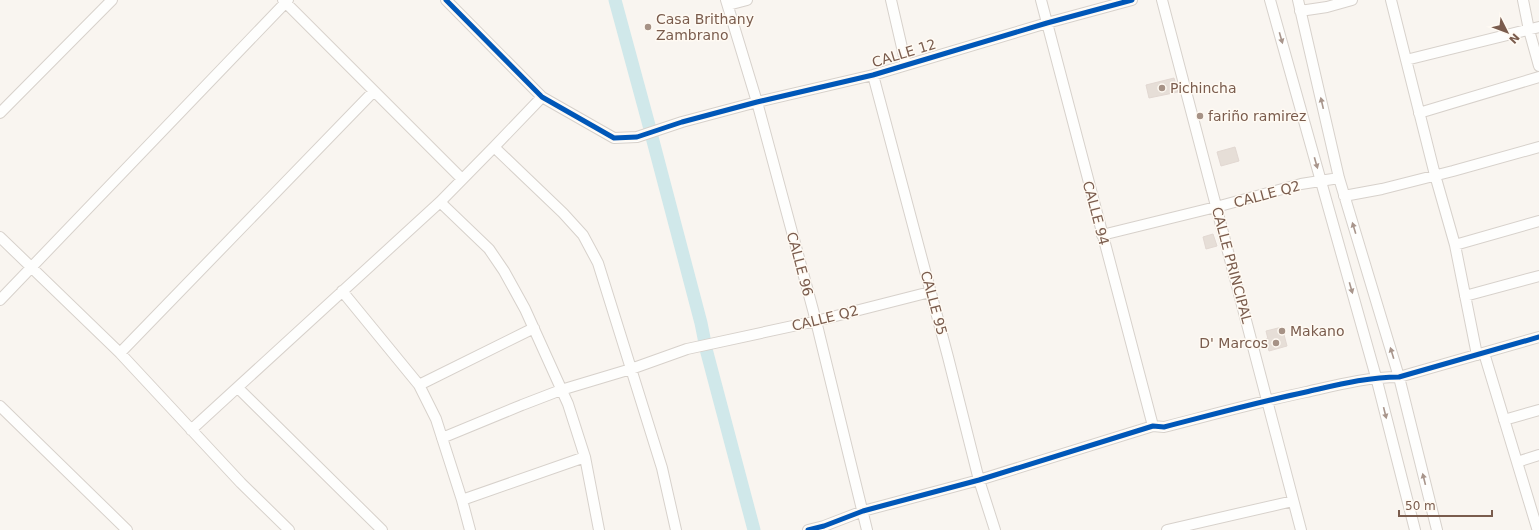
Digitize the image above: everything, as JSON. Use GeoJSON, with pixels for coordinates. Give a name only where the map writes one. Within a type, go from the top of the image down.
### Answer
{"type":"FeatureCollection","features":[{"type":"Feature","properties":{"kind":"street"},"geometry":{"type":"LineString","coordinates":[[0,113],[112,0]]}},
{"type":"Feature","properties":{"kind":"street","name":"CALLE 12"},"geometry":{"type":"LineString","coordinates":[[446,0],[542,97],[614,138],[637,137],[682,122],[757,102],[873,75],[1047,23],[1132,0]]}},
{"type":"Feature","properties":{"kind":"street"},"geometry":{"type":"LineString","coordinates":[[727,2],[747,0]]}},
{"type":"Feature","properties":{"kind":"street"},"geometry":{"type":"LineString","coordinates":[[891,0],[906,65]]}},
{"type":"Feature","properties":{"kind":"street","name":"CALLE 94"},"geometry":{"type":"LineString","coordinates":[[1041,0],[1153,426]]}},
{"type":"Feature","properties":{"kind":"street","name":"CALLE PRINCIPAL"},"geometry":{"type":"LineString","coordinates":[[1162,0],[1301,530]]}},
{"type":"Feature","properties":{"kind":"street"},"geometry":{"type":"LineString","coordinates":[[1270,0],[1376,377],[1415,530]]}},
{"type":"Feature","properties":{"kind":"street"},"geometry":{"type":"LineString","coordinates":[[1298,0],[1339,178],[1399,377],[1438,530]]}},
{"type":"Feature","properties":{"kind":"street"},"geometry":{"type":"LineString","coordinates":[[1300,11],[1326,8],[1352,0]]}},
{"type":"Feature","properties":{"kind":"street"},"geometry":{"type":"LineString","coordinates":[[1392,0],[1419,113],[1455,245],[1465,296],[1480,354],[1504,420],[1535,528]]}},
{"type":"Feature","properties":{"kind":"street"},"geometry":{"type":"LineString","coordinates":[[1523,0],[1534,28],[1539,66]]}},
{"type":"Feature","properties":{"kind":"street"},"geometry":{"type":"LineString","coordinates":[[0,300],[285,1],[462,179]]}},
{"type":"Feature","properties":{"kind":"street","name":"CALLE 96"},"geometry":{"type":"LineString","coordinates":[[727,2],[757,102],[816,321],[867,530]]}},
{"type":"Feature","properties":{"kind":"street"},"geometry":{"type":"LineString","coordinates":[[1406,60],[1534,28]]}},
{"type":"Feature","properties":{"kind":"street","name":"CALLE 95"},"geometry":{"type":"LineString","coordinates":[[873,75],[979,480],[995,530]]}},
{"type":"Feature","properties":{"kind":"street"},"geometry":{"type":"LineString","coordinates":[[1419,113],[1539,77]]}},
{"type":"Feature","properties":{"kind":"street"},"geometry":{"type":"LineString","coordinates":[[120,353],[374,91]]}},
{"type":"Feature","properties":{"kind":"street"},"geometry":{"type":"LineString","coordinates":[[191,430],[440,202],[542,97]]}},
{"type":"Feature","properties":{"kind":"street"},"geometry":{"type":"LineString","coordinates":[[494,147],[584,235],[598,263],[662,468],[676,530]]}},
{"type":"Feature","properties":{"kind":"street"},"geometry":{"type":"LineString","coordinates":[[1344,196],[1382,189],[1539,147]]}},
{"type":"Feature","properties":{"kind":"street","name":"CALLE Q2"},"geometry":{"type":"LineString","coordinates":[[1102,235],[1216,208],[1301,184],[1339,178]]}},
{"type":"Feature","properties":{"kind":"street"},"geometry":{"type":"LineString","coordinates":[[440,202],[489,248],[522,303],[568,404],[586,457],[599,530]]}},
{"type":"Feature","properties":{"kind":"street"},"geometry":{"type":"LineString","coordinates":[[1455,245],[1539,221]]}},
{"type":"Feature","properties":{"kind":"street"},"geometry":{"type":"LineString","coordinates":[[0,237],[120,353],[241,483],[289,530]]}},
{"type":"Feature","properties":{"kind":"street"},"geometry":{"type":"LineString","coordinates":[[1465,296],[1539,276]]}},
{"type":"Feature","properties":{"kind":"street"},"geometry":{"type":"LineString","coordinates":[[342,291],[419,385],[436,419],[470,530]]}},
{"type":"Feature","properties":{"kind":"street","name":"CALLE Q2"},"geometry":{"type":"LineString","coordinates":[[442,438],[561,390],[631,369],[687,349],[816,321],[930,292]]}},
{"type":"Feature","properties":{"kind":"street"},"geometry":{"type":"LineString","coordinates":[[419,385],[534,328]]}},
{"type":"Feature","properties":{"kind":"street"},"geometry":{"type":"LineString","coordinates":[[808,530],[824,526],[863,511],[979,480],[1153,426],[1164,427],[1267,400],[1376,377],[1399,377],[1539,337]]}},
{"type":"Feature","properties":{"kind":"street"},"geometry":{"type":"LineString","coordinates":[[238,388],[382,530]]}},
{"type":"Feature","properties":{"kind":"street"},"geometry":{"type":"LineString","coordinates":[[0,406],[125,529]]}},
{"type":"Feature","properties":{"kind":"street"},"geometry":{"type":"LineString","coordinates":[[1504,420],[1539,410]]}},
{"type":"Feature","properties":{"kind":"street"},"geometry":{"type":"LineString","coordinates":[[1517,462],[1539,455]]}},
{"type":"Feature","properties":{"kind":"street"},"geometry":{"type":"LineString","coordinates":[[462,500],[586,457]]}},
{"type":"Feature","properties":{"kind":"street"},"geometry":{"type":"LineString","coordinates":[[1167,530],[1293,501]]}},
{"type":"Feature","properties":{"kind":"building","name":"Pichincha"},"geometry":{"type":"Polygon","coordinates":[[[1174,78],[1178,92],[1149,98],[1146,85],[1174,78]]]}},
{"type":"Feature","properties":{"kind":"building"},"geometry":{"type":"Polygon","coordinates":[[[1235,147],[1239,161],[1221,166],[1217,152],[1235,147]]]}},
{"type":"Feature","properties":{"kind":"building"},"geometry":{"type":"Polygon","coordinates":[[[1213,234],[1217,246],[1206,249],[1203,237],[1213,234]]]}},
{"type":"Feature","properties":{"kind":"building","name":"D' Marcos"},"geometry":{"type":"Polygon","coordinates":[[[1282,327],[1287,346],[1269,351],[1266,331],[1282,327]]]}},
{"type":"Feature","properties":{"kind":"waterway"},"geometry":{"type":"LineString","coordinates":[[615,0],[650,129]]}},
{"type":"Feature","properties":{"kind":"waterway"},"geometry":{"type":"LineString","coordinates":[[652,137],[705,343]]}},
{"type":"Feature","properties":{"kind":"waterway"},"geometry":{"type":"LineString","coordinates":[[706,349],[754,530]]}},
{"type":"Feature","properties":{"kind":"cycle path"},"geometry":{"type":"LineString","coordinates":[[446,0],[542,97],[614,138],[637,137],[682,122],[757,102],[873,75],[1047,23],[1132,0]]}},
{"type":"Feature","properties":{"kind":"cycle path"},"geometry":{"type":"LineString","coordinates":[[808,530],[824,526],[863,511],[979,480],[1153,426],[1164,427],[1270,400],[1352,382],[1375,378],[1399,377],[1539,337]]}},
{"type":"Feature","properties":{"kind":"place","name":"Casa Brithany Zambrano"},"geometry":{"type":"Point","coordinates":[648,27]}},
{"type":"Feature","properties":{"kind":"place","name":"Pichincha"},"geometry":{"type":"Point","coordinates":[1162,88]}},
{"type":"Feature","properties":{"kind":"place","name":"fariño ramirez"},"geometry":{"type":"Point","coordinates":[1200,116]}},
{"type":"Feature","properties":{"kind":"place","name":"Makano"},"geometry":{"type":"Point","coordinates":[1282,331]}},
{"type":"Feature","properties":{"kind":"place","name":"D' Marcos"},"geometry":{"type":"Point","coordinates":[1276,343]}}]}
